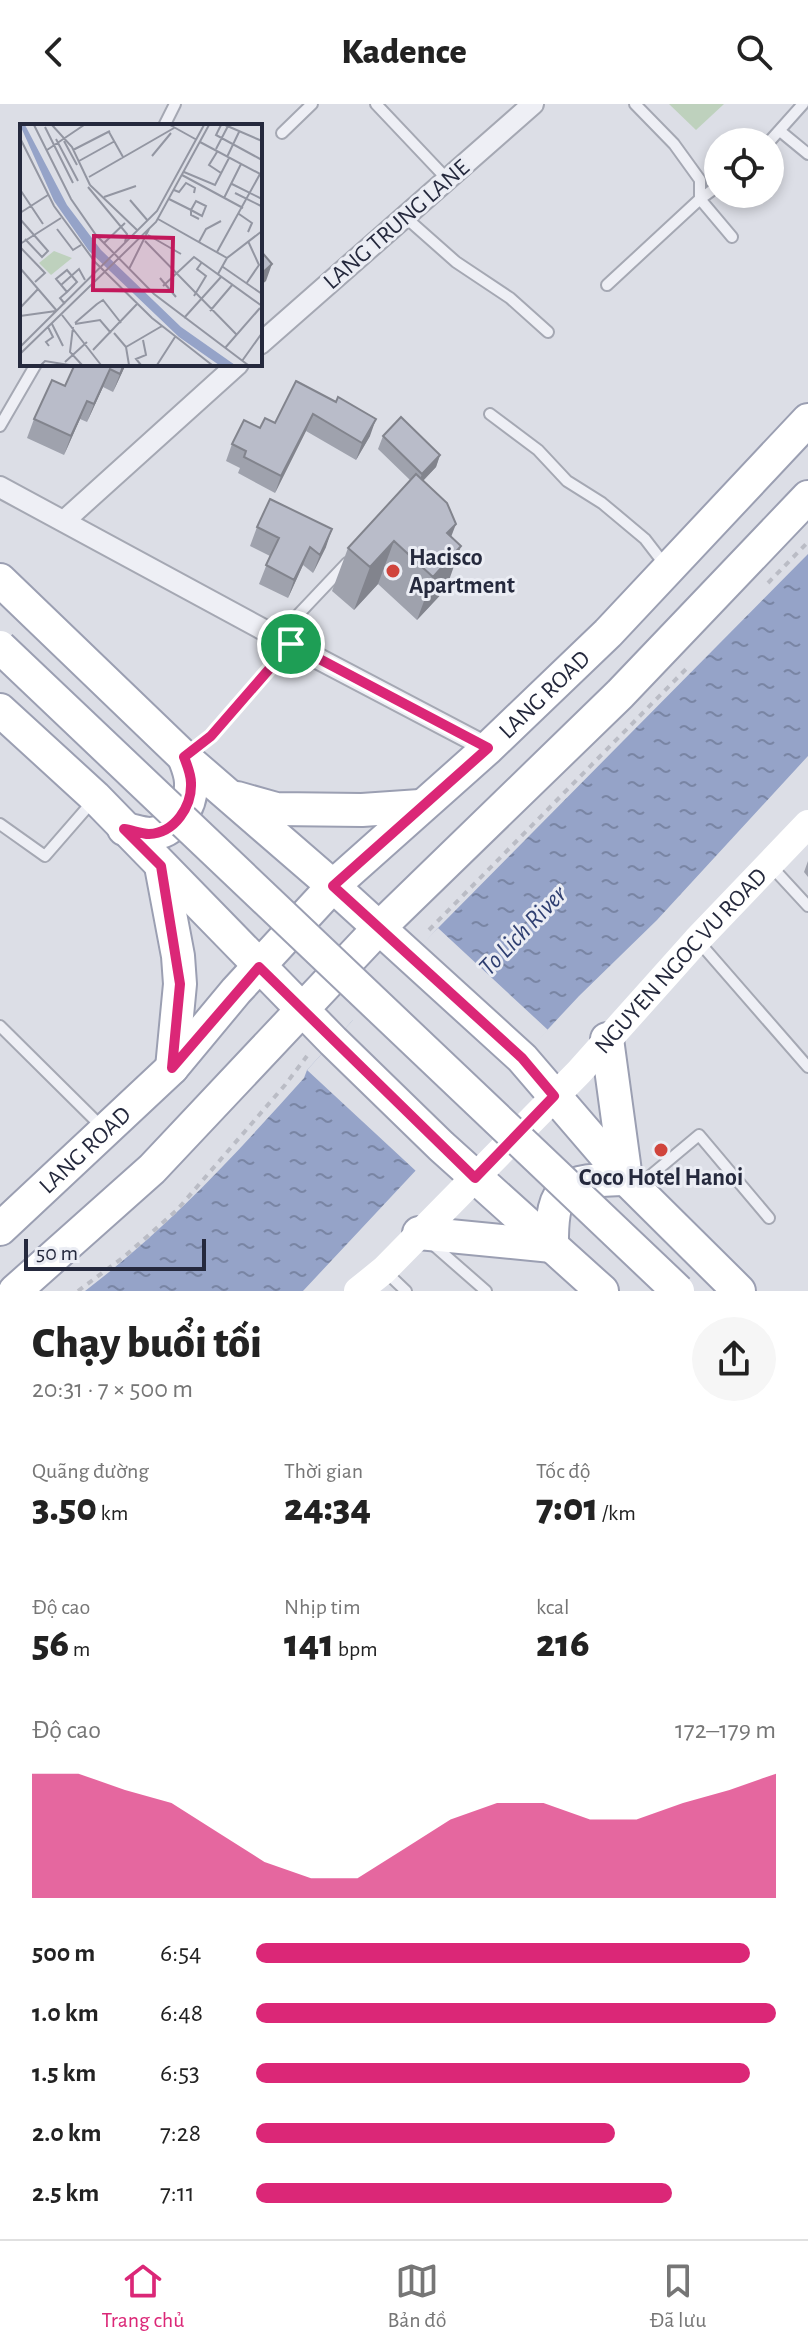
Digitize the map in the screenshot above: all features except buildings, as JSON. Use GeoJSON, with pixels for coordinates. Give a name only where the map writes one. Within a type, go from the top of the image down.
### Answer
{"type":"FeatureCollection","features":[{"type":"Feature","properties":{"kind":"main road","name":"LANG ROAD"},"geometry":{"type":"LineString","coordinates":[[0,1229],[172,1068],[333,886],[488,748],[608,633],[808,420]]}},
{"type":"Feature","properties":{"kind":"main road"},"geometry":{"type":"LineString","coordinates":[[15,1291],[152,1169],[379,928],[620,694],[808,497]]}},
{"type":"Feature","properties":{"kind":"main road"},"geometry":{"type":"LineString","coordinates":[[0,580],[184,757],[333,886],[522,1058],[631,1183],[739,1291]]}},
{"type":"Feature","properties":{"kind":"main road"},"geometry":{"type":"LineString","coordinates":[[0,647],[678,1291]]}},
{"type":"Feature","properties":{"kind":"main road"},"geometry":{"type":"LineString","coordinates":[[0,710],[95,797],[302,1009],[320,1049],[441,1146],[594,1288]]}},
{"type":"Feature","properties":{"kind":"main road"},"geometry":{"type":"LineString","coordinates":[[124,829],[149,834],[174,824],[189,800],[191,781],[184,757]]}},
{"type":"Feature","properties":{"kind":"main road"},"geometry":{"type":"LineString","coordinates":[[229,796],[276,809],[362,810],[420,806]]}},
{"type":"Feature","properties":{"kind":"main road","name":"NGUYEN NGOC VU ROAD"},"geometry":{"type":"LineString","coordinates":[[358,1291],[384,1270],[579,1072],[697,940],[808,824]]}},
{"type":"Feature","properties":{"kind":"main road"},"geometry":{"type":"LineString","coordinates":[[161,866],[180,984],[172,1068]]}},
{"type":"Feature","properties":{"kind":"main road"},"geometry":{"type":"LineString","coordinates":[[607,1039],[631,1183]]}},
{"type":"Feature","properties":{"kind":"main road"},"geometry":{"type":"LineString","coordinates":[[552,1246],[551,1216],[561,1193],[570,1185],[588,1180],[631,1183]]}},
{"type":"Feature","properties":{"kind":"main road"},"geometry":{"type":"LineString","coordinates":[[419,1233],[552,1246]]}},
{"type":"Feature","properties":{"kind":"main road"},"geometry":{"type":"LineString","coordinates":[[0,1285],[5,1291]]}},
{"type":"Feature","properties":{"kind":"street","name":"LANG TRUNG LANE"},"geometry":{"type":"LineString","coordinates":[[262,342],[533,104]]}},
{"type":"Feature","properties":{"kind":"street"},"geometry":{"type":"LineString","coordinates":[[64,521],[236,366]]}},
{"type":"Feature","properties":{"kind":"street"},"geometry":{"type":"LineString","coordinates":[[0,487],[488,748]]}},
{"type":"Feature","properties":{"kind":"lane"},"geometry":{"type":"LineString","coordinates":[[165,124],[175,104]]}},
{"type":"Feature","properties":{"kind":"lane"},"geometry":{"type":"LineString","coordinates":[[282,133],[312,104]]}},
{"type":"Feature","properties":{"kind":"lane"},"geometry":{"type":"LineString","coordinates":[[376,104],[447,179]]}},
{"type":"Feature","properties":{"kind":"lane"},"geometry":{"type":"LineString","coordinates":[[635,104],[674,144],[700,180],[700,199],[732,237]]}},
{"type":"Feature","properties":{"kind":"lane"},"geometry":{"type":"LineString","coordinates":[[783,128],[803,104]]}},
{"type":"Feature","properties":{"kind":"lane"},"geometry":{"type":"LineString","coordinates":[[784,134],[808,154]]}},
{"type":"Feature","properties":{"kind":"lane"},"geometry":{"type":"LineString","coordinates":[[607,285],[704,196]]}},
{"type":"Feature","properties":{"kind":"lane"},"geometry":{"type":"LineString","coordinates":[[404,216],[456,262],[510,298],[548,332]]}},
{"type":"Feature","properties":{"kind":"lane"},"geometry":{"type":"LineString","coordinates":[[0,426],[35,366]]}},
{"type":"Feature","properties":{"kind":"lane"},"geometry":{"type":"LineString","coordinates":[[490,414],[538,450],[567,481],[602,503],[645,539],[669,570]]}},
{"type":"Feature","properties":{"kind":"lane"},"geometry":{"type":"LineString","coordinates":[[184,757],[211,736],[359,550]]}},
{"type":"Feature","properties":{"kind":"lane"},"geometry":{"type":"LineString","coordinates":[[0,824],[45,856],[95,797]]}},
{"type":"Feature","properties":{"kind":"lane"},"geometry":{"type":"LineString","coordinates":[[769,865],[808,906]]}},
{"type":"Feature","properties":{"kind":"lane"},"geometry":{"type":"LineString","coordinates":[[697,940],[808,1067]]}},
{"type":"Feature","properties":{"kind":"lane"},"geometry":{"type":"LineString","coordinates":[[0,1026],[106,1130]]}},
{"type":"Feature","properties":{"kind":"lane"},"geometry":{"type":"LineString","coordinates":[[631,1183],[699,1135],[769,1218]]}},
{"type":"Feature","properties":{"kind":"lane"},"geometry":{"type":"LineString","coordinates":[[419,1233],[486,1291]]}},
{"type":"Feature","properties":{"kind":"lane"},"geometry":{"type":"LineString","coordinates":[[384,1270],[406,1291]]}},
{"type":"Feature","properties":{"kind":"path"},"geometry":{"type":"LineString","coordinates":[[78,1291],[125,1256],[177,1210],[320,1049]]}},
{"type":"Feature","properties":{"kind":"green space"},"geometry":{"type":"Polygon","coordinates":[[[669,104],[724,104],[696,130],[669,104]]]}},
{"type":"Feature","properties":{"kind":"water","name":"To Lich River"},"geometry":{"type":"Polygon","coordinates":[[[808,554],[808,756],[657,920],[579,996],[303,1291],[85,1291],[145,1242],[200,1190],[438,928],[808,554]]]}},
{"type":"Feature","properties":{"kind":"pier"},"geometry":{"type":"Polygon","coordinates":[[[438,928],[548,1030],[464,1127],[461,1124],[417,1172],[307,1070],[353,1020],[351,1017],[438,928]]]}},
{"type":"Feature","properties":{"kind":"place","name":"Hacisco Apartment"},"geometry":{"type":"Point","coordinates":[393,571]}},
{"type":"Feature","properties":{"kind":"place","name":"Coco Hotel Hanoi"},"geometry":{"type":"Point","coordinates":[661,1150]}},
{"type":"Feature","properties":{"kind":"route"},"geometry":{"type":"LineString","coordinates":[[291,644],[488,748],[333,886],[522,1058],[554,1096],[475,1178],[259,967],[172,1068],[180,984],[178,956],[161,866],[124,829],[149,834],[174,824],[189,800],[191,781],[184,757],[211,736],[291,644]]}}]}
